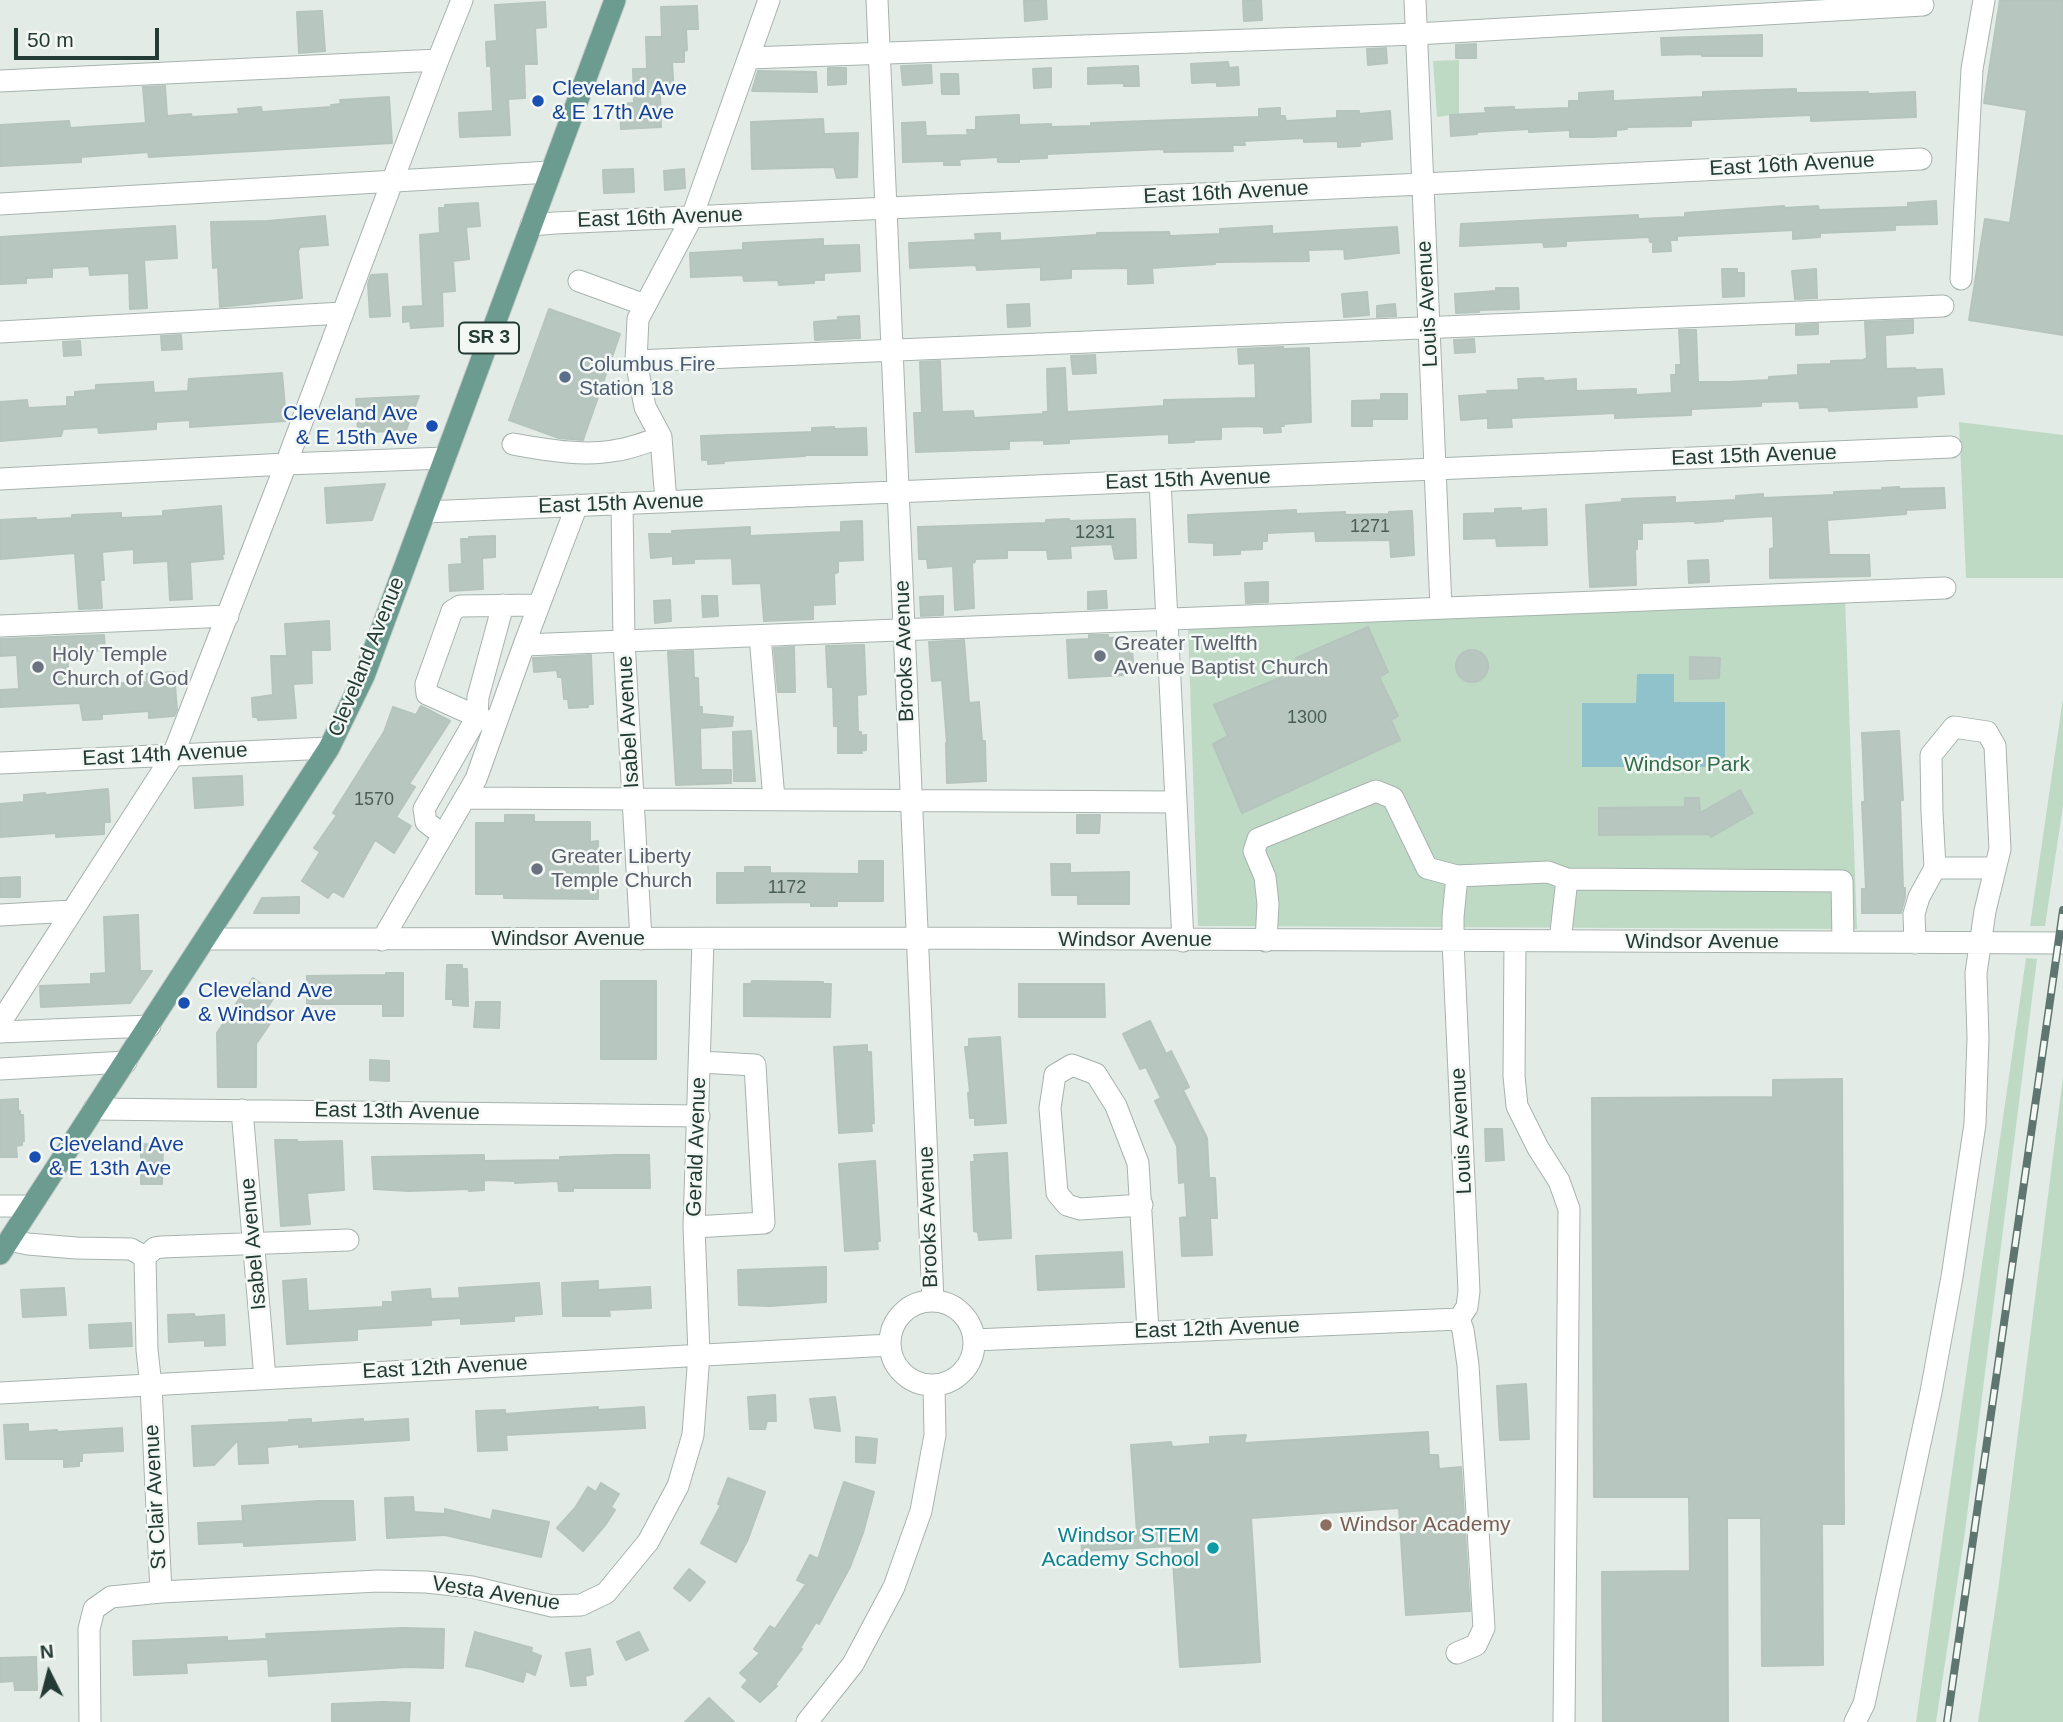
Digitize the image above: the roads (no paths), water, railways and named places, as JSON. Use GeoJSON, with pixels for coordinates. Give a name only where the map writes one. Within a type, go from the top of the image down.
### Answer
{"type":"FeatureCollection","features":[{"type":"Feature","properties":{"kind":"main road","name":"Cleveland Avenue"},"geometry":{"type":"LineString","coordinates":[[4,1247],[329,748],[364,676],[614,0]]}},
{"type":"Feature","properties":{"kind":"street"},"geometry":{"type":"LineString","coordinates":[[0,1023],[173,755],[462,0]]}},
{"type":"Feature","properties":{"kind":"street"},"geometry":{"type":"LineString","coordinates":[[666,502],[660,437],[645,407],[636,361],[638,319],[692,217],[769,0]]}},
{"type":"Feature","properties":{"kind":"street","name":"Brooks Avenue"},"geometry":{"type":"LineString","coordinates":[[877,0],[933,1301]]}},
{"type":"Feature","properties":{"kind":"street","name":"Louis Avenue"},"geometry":{"type":"LineString","coordinates":[[1415,0],[1441,608]]}},
{"type":"Feature","properties":{"kind":"street"},"geometry":{"type":"LineString","coordinates":[[1961,279],[1972,69],[1984,0]]}},
{"type":"Feature","properties":{"kind":"street"},"geometry":{"type":"LineString","coordinates":[[750,58],[1416,34],[1923,5]]}},
{"type":"Feature","properties":{"kind":"street"},"geometry":{"type":"LineString","coordinates":[[0,81],[438,60]]}},
{"type":"Feature","properties":{"kind":"street","name":"East 16th Avenue"},"geometry":{"type":"LineString","coordinates":[[531,225],[1921,159]]}},
{"type":"Feature","properties":{"kind":"street"},"geometry":{"type":"LineString","coordinates":[[0,204],[550,173]]}},
{"type":"Feature","properties":{"kind":"street"},"geometry":{"type":"LineString","coordinates":[[579,281],[645,305]]}},
{"type":"Feature","properties":{"kind":"street"},"geometry":{"type":"LineString","coordinates":[[636,361],[1943,306]]}},
{"type":"Feature","properties":{"kind":"street"},"geometry":{"type":"LineString","coordinates":[[0,332],[343,313]]}},
{"type":"Feature","properties":{"kind":"street"},"geometry":{"type":"LineString","coordinates":[[513,444],[553,452],[588,452],[618,450],[660,437]]}},
{"type":"Feature","properties":{"kind":"street","name":"East 15th Avenue"},"geometry":{"type":"LineString","coordinates":[[425,512],[1951,447]]}},
{"type":"Feature","properties":{"kind":"street"},"geometry":{"type":"LineString","coordinates":[[0,479],[445,458]]}},
{"type":"Feature","properties":{"kind":"street"},"geometry":{"type":"LineString","coordinates":[[1160,481],[1183,941]]}},
{"type":"Feature","properties":{"kind":"street","name":"Isabel Avenue"},"geometry":{"type":"LineString","coordinates":[[622,504],[624,641],[641,939]]}},
{"type":"Feature","properties":{"kind":"street"},"geometry":{"type":"LineString","coordinates":[[443,835],[426,822],[424,809],[486,721],[524,645],[577,505]]}},
{"type":"Feature","properties":{"kind":"street"},"geometry":{"type":"LineString","coordinates":[[524,645],[1945,588]]}},
{"type":"Feature","properties":{"kind":"street"},"geometry":{"type":"LineString","coordinates":[[382,940],[476,779],[486,721],[478,697],[503,605]]}},
{"type":"Feature","properties":{"kind":"street"},"geometry":{"type":"LineString","coordinates":[[486,721],[427,694],[426,684],[452,611],[460,606],[539,605]]}},
{"type":"Feature","properties":{"kind":"street"},"geometry":{"type":"LineString","coordinates":[[0,626],[228,616]]}},
{"type":"Feature","properties":{"kind":"street"},"geometry":{"type":"LineString","coordinates":[[760,635],[774,799]]}},
{"type":"Feature","properties":{"kind":"street"},"geometry":{"type":"LineString","coordinates":[[1855,1722],[1864,1703],[1931,1392],[1975,1124],[1978,1038],[1976,973],[1985,911],[2000,849],[1995,746],[1987,732],[1954,727],[1931,755],[1936,868],[1919,897],[1914,914],[1915,943]]}},
{"type":"Feature","properties":{"kind":"street","name":"East 14th Avenue"},"geometry":{"type":"LineString","coordinates":[[0,764],[329,748]]}},
{"type":"Feature","properties":{"kind":"street"},"geometry":{"type":"LineString","coordinates":[[1266,941],[1268,905],[1265,877],[1254,851],[1258,839],[1376,791],[1392,799],[1427,868],[1457,876],[1548,872],[1567,879],[1842,881],[1843,942]]}},
{"type":"Feature","properties":{"kind":"street"},"geometry":{"type":"LineString","coordinates":[[465,798],[1176,802]]}},
{"type":"Feature","properties":{"kind":"street"},"geometry":{"type":"LineString","coordinates":[[1936,868],[1995,868]]}},
{"type":"Feature","properties":{"kind":"street","name":"Louis Avenue"},"geometry":{"type":"LineString","coordinates":[[1457,876],[1453,941],[1469,1291],[1467,1307],[1459,1319]]}},
{"type":"Feature","properties":{"kind":"street"},"geometry":{"type":"LineString","coordinates":[[1560,941],[1567,879]]}},
{"type":"Feature","properties":{"kind":"street"},"geometry":{"type":"LineString","coordinates":[[0,915],[72,911]]}},
{"type":"Feature","properties":{"kind":"street","name":"Windsor Avenue"},"geometry":{"type":"LineString","coordinates":[[206,939],[2063,943]]}},
{"type":"Feature","properties":{"kind":"street","name":"Gerald Avenue"},"geometry":{"type":"LineString","coordinates":[[699,1354],[694,1227],[703,940]]}},
{"type":"Feature","properties":{"kind":"street"},"geometry":{"type":"LineString","coordinates":[[1515,941],[1514,1076],[1517,1106],[1538,1148],[1559,1181],[1569,1209],[1564,1722]]}},
{"type":"Feature","properties":{"kind":"street"},"geometry":{"type":"LineString","coordinates":[[0,1032],[150,1026]]}},
{"type":"Feature","properties":{"kind":"street"},"geometry":{"type":"LineString","coordinates":[[52,1030],[53,1066]]}},
{"type":"Feature","properties":{"kind":"street"},"geometry":{"type":"LineString","coordinates":[[0,1069],[126,1062]]}},
{"type":"Feature","properties":{"kind":"street"},"geometry":{"type":"LineString","coordinates":[[694,1227],[764,1223],[755,1065],[700,1062]]}},
{"type":"Feature","properties":{"kind":"street"},"geometry":{"type":"LineString","coordinates":[[1142,1205],[1080,1209],[1067,1205],[1057,1193],[1050,1108],[1055,1075],[1072,1065],[1097,1074],[1116,1107],[1138,1163],[1142,1205],[1148,1331]]}},
{"type":"Feature","properties":{"kind":"street","name":"East 13th Avenue"},"geometry":{"type":"LineString","coordinates":[[94,1109],[699,1116]]}},
{"type":"Feature","properties":{"kind":"street","name":"Isabel Avenue"},"geometry":{"type":"LineString","coordinates":[[242,1110],[265,1378]]}},
{"type":"Feature","properties":{"kind":"street"},"geometry":{"type":"LineString","coordinates":[[0,1206],[31,1206]]}},
{"type":"Feature","properties":{"kind":"street"},"geometry":{"type":"LineString","coordinates":[[4,1247],[28,1244],[131,1249],[145,1257],[155,1248],[162,1247],[348,1240]]}},
{"type":"Feature","properties":{"kind":"street","name":"St Clair Avenue"},"geometry":{"type":"LineString","coordinates":[[90,1722],[89,1629],[94,1609],[111,1597],[161,1592],[147,1350],[145,1257]]}},
{"type":"Feature","properties":{"kind":"street"},"geometry":{"type":"LineString","coordinates":[[933,1301],[945,1303],[965,1317],[974,1340],[973,1354],[967,1366],[958,1376],[934,1385],[909,1378],[899,1369],[892,1358],[890,1345],[897,1319],[907,1309],[919,1303],[933,1301]]}},
{"type":"Feature","properties":{"kind":"street"},"geometry":{"type":"LineString","coordinates":[[1457,1653],[1476,1645],[1485,1628],[1468,1365],[1459,1319]]}},
{"type":"Feature","properties":{"kind":"street","name":"East 12th Avenue"},"geometry":{"type":"LineString","coordinates":[[974,1340],[1459,1319]]}},
{"type":"Feature","properties":{"kind":"street","name":"East 12th Avenue"},"geometry":{"type":"LineString","coordinates":[[0,1394],[890,1345]]}},
{"type":"Feature","properties":{"kind":"street","name":"Vesta Avenue"},"geometry":{"type":"LineString","coordinates":[[161,1592],[378,1581],[426,1582],[472,1587],[552,1606],[581,1605],[606,1593],[648,1542],[678,1486],[693,1435],[699,1354]]}},
{"type":"Feature","properties":{"kind":"street"},"geometry":{"type":"LineString","coordinates":[[807,1722],[853,1664],[894,1587],[921,1511],[935,1435],[934,1385]]}},
{"type":"Feature","properties":{"kind":"water"},"geometry":{"type":"Polygon","coordinates":[[[1637,674],[1674,674],[1674,702],[1725,702],[1725,767],[1582,767],[1582,703],[1636,703],[1637,674]]]}},
{"type":"Feature","properties":{"kind":"railway"},"geometry":{"type":"LineString","coordinates":[[1947,1722],[2063,910]]}},
{"type":"Feature","properties":{"kind":"place","name":"Cleveland Ave & E 17th Ave"},"geometry":{"type":"Point","coordinates":[538,101]}},
{"type":"Feature","properties":{"kind":"place","name":"Columbus Fire Station 18"},"geometry":{"type":"Point","coordinates":[565,377]}},
{"type":"Feature","properties":{"kind":"place","name":"Cleveland Ave & E 15th Ave"},"geometry":{"type":"Point","coordinates":[432,426]}},
{"type":"Feature","properties":{"kind":"place","name":"Greater Twelfth Avenue Baptist Church"},"geometry":{"type":"Point","coordinates":[1100,656]}},
{"type":"Feature","properties":{"kind":"place","name":"Holy Temple Church of God"},"geometry":{"type":"Point","coordinates":[38,667]}},
{"type":"Feature","properties":{"kind":"place","name":"Greater Liberty Temple Church"},"geometry":{"type":"Point","coordinates":[537,869]}},
{"type":"Feature","properties":{"kind":"place","name":"Cleveland Ave & Windsor Ave"},"geometry":{"type":"Point","coordinates":[184,1003]}},
{"type":"Feature","properties":{"kind":"place","name":"Cleveland Ave & E 13th Ave"},"geometry":{"type":"Point","coordinates":[35,1157]}},
{"type":"Feature","properties":{"kind":"place","name":"Windsor Academy"},"geometry":{"type":"Point","coordinates":[1326,1525]}},
{"type":"Feature","properties":{"kind":"place","name":"Windsor STEM Academy School"},"geometry":{"type":"Point","coordinates":[1213,1548]}},
{"type":"Feature","properties":{"kind":"park label","name":"Windsor Park"},"geometry":{"type":"Point","coordinates":[1687,765]}}]}
